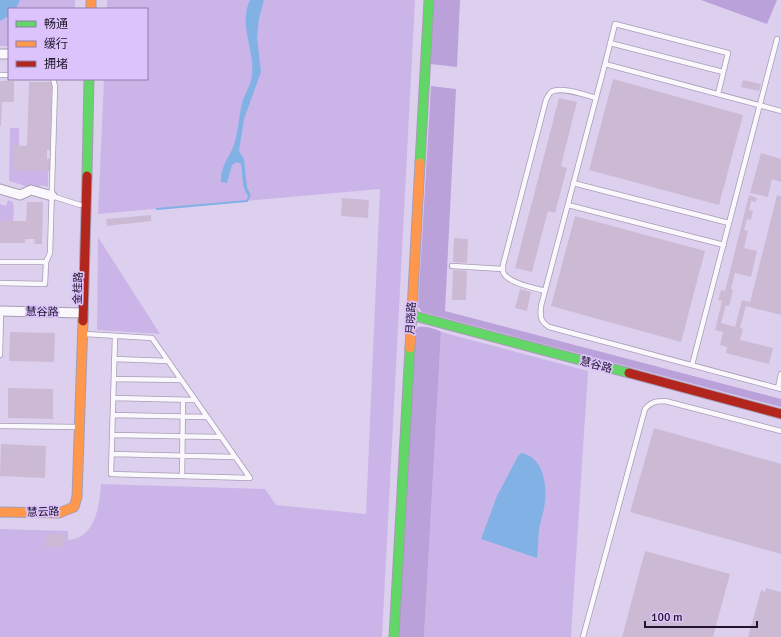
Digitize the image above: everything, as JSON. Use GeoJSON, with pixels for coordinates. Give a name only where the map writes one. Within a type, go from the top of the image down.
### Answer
{"type":"FeatureCollection","features":[{"type":"Feature","properties":{"kind":"street","name":"月晓路"},"geometry":{"type":"LineString","coordinates":[[394,637],[429,0]]}},
{"type":"Feature","properties":{"kind":"street","name":"金桂路"},"geometry":{"type":"LineString","coordinates":[[77,427],[83,334],[80,313],[80,205],[83,80]]}},
{"type":"Feature","properties":{"kind":"street","name":"金桂路"},"geometry":{"type":"LineString","coordinates":[[75,497],[89,80]]}},
{"type":"Feature","properties":{"kind":"street"},"geometry":{"type":"LineString","coordinates":[[0,189],[20,195],[31,190],[52,196]]}},
{"type":"Feature","properties":{"kind":"street","name":"慧谷路"},"geometry":{"type":"LineString","coordinates":[[0,311],[80,313]]}},
{"type":"Feature","properties":{"kind":"street","name":"慧谷路"},"geometry":{"type":"LineString","coordinates":[[411,315],[781,414]]}},
{"type":"Feature","properties":{"kind":"street","name":"慧云路"},"geometry":{"type":"LineString","coordinates":[[0,507],[59,508],[69,503],[75,497]]}},
{"type":"Feature","properties":{"kind":"street","name":"慧云路"},"geometry":{"type":"LineString","coordinates":[[0,512],[59,513],[74,507],[75,497]]}},
{"type":"Feature","properties":{"kind":"lane"},"geometry":{"type":"LineString","coordinates":[[718,94],[728,53],[615,24],[545,291],[540,316],[543,323],[549,327],[779,388],[781,374]]}},
{"type":"Feature","properties":{"kind":"lane"},"geometry":{"type":"LineString","coordinates":[[692,365],[777,39]]}},
{"type":"Feature","properties":{"kind":"lane"},"geometry":{"type":"LineString","coordinates":[[610,43],[723,72]]}},
{"type":"Feature","properties":{"kind":"lane"},"geometry":{"type":"LineString","coordinates":[[605,64],[781,111]]}},
{"type":"Feature","properties":{"kind":"lane"},"geometry":{"type":"LineString","coordinates":[[0,283],[45,284],[46,262],[50,253],[55,86],[53,80]]}},
{"type":"Feature","properties":{"kind":"lane"},"geometry":{"type":"LineString","coordinates":[[545,291],[508,278],[503,272],[503,269],[546,100],[551,92],[559,90],[596,98]]}},
{"type":"Feature","properties":{"kind":"lane"},"geometry":{"type":"LineString","coordinates":[[574,183],[729,223]]}},
{"type":"Feature","properties":{"kind":"lane"},"geometry":{"type":"LineString","coordinates":[[52,196],[80,205]]}},
{"type":"Feature","properties":{"kind":"lane"},"geometry":{"type":"LineString","coordinates":[[568,205],[724,245]]}},
{"type":"Feature","properties":{"kind":"lane"},"geometry":{"type":"LineString","coordinates":[[0,262],[46,262]]}},
{"type":"Feature","properties":{"kind":"lane"},"geometry":{"type":"LineString","coordinates":[[452,266],[503,269]]}},
{"type":"Feature","properties":{"kind":"lane"},"geometry":{"type":"LineString","coordinates":[[0,311],[0,355]]}},
{"type":"Feature","properties":{"kind":"lane"},"geometry":{"type":"LineString","coordinates":[[83,334],[152,338],[250,478],[111,474],[115,336]]}},
{"type":"Feature","properties":{"kind":"lane"},"geometry":{"type":"LineString","coordinates":[[114,359],[168,361]]}},
{"type":"Feature","properties":{"kind":"lane"},"geometry":{"type":"LineString","coordinates":[[114,379],[181,380]]}},
{"type":"Feature","properties":{"kind":"lane"},"geometry":{"type":"LineString","coordinates":[[114,398],[195,400]]}},
{"type":"Feature","properties":{"kind":"lane"},"geometry":{"type":"LineString","coordinates":[[182,476],[183,400]]}},
{"type":"Feature","properties":{"kind":"lane"},"geometry":{"type":"LineString","coordinates":[[583,637],[645,409],[649,404],[657,401],[665,401],[781,431]]}},
{"type":"Feature","properties":{"kind":"lane"},"geometry":{"type":"LineString","coordinates":[[113,415],[208,417]]}},
{"type":"Feature","properties":{"kind":"lane"},"geometry":{"type":"LineString","coordinates":[[0,426],[77,427]]}},
{"type":"Feature","properties":{"kind":"lane"},"geometry":{"type":"LineString","coordinates":[[112,435],[221,437]]}},
{"type":"Feature","properties":{"kind":"lane"},"geometry":{"type":"LineString","coordinates":[[112,454],[235,457]]}},
{"type":"Feature","properties":{"kind":"shaded area"},"geometry":{"type":"Polygon","coordinates":[[[0,0],[75,0],[75,8],[8,8],[8,46],[0,46],[0,0]]]}},
{"type":"Feature","properties":{"kind":"shaded area"},"geometry":{"type":"Polygon","coordinates":[[[107,0],[415,0],[382,637],[0,637],[0,529],[68,531],[68,540],[77,538],[85,534],[94,520],[99,502],[101,484],[265,489],[276,505],[366,514],[380,189],[98,214],[104,80],[148,80],[148,8],[107,8],[107,0]]]}},
{"type":"Feature","properties":{"kind":"shaded area"},"geometry":{"type":"Polygon","coordinates":[[[433,0],[460,0],[457,67],[430,64],[433,0]]]}},
{"type":"Feature","properties":{"kind":"shaded area"},"geometry":{"type":"Polygon","coordinates":[[[701,0],[777,0],[767,24],[701,0]]]}},
{"type":"Feature","properties":{"kind":"shaded area"},"geometry":{"type":"Polygon","coordinates":[[[431,86],[456,89],[445,311],[781,399],[781,407],[422,312],[418,307],[431,86]]]}},
{"type":"Feature","properties":{"kind":"shaded area"},"geometry":{"type":"Polygon","coordinates":[[[10,128],[19,128],[19,146],[48,171],[48,187],[41,185],[39,190],[9,181],[10,128]]]}},
{"type":"Feature","properties":{"kind":"shaded area"},"geometry":{"type":"Polygon","coordinates":[[[8,200],[13,202],[13,221],[0,221],[0,204],[6,206],[8,200]]]}},
{"type":"Feature","properties":{"kind":"shaded area"},"geometry":{"type":"Polygon","coordinates":[[[98,237],[160,334],[97,330],[98,237]]]}},
{"type":"Feature","properties":{"kind":"shaded area"},"geometry":{"type":"Polygon","coordinates":[[[418,327],[436,329],[441,332],[424,637],[397,637],[413,332],[418,327]]]}},
{"type":"Feature","properties":{"kind":"shaded area"},"geometry":{"type":"Polygon","coordinates":[[[441,332],[588,371],[571,637],[424,637],[441,332]]]}},
{"type":"Feature","properties":{"kind":"water"},"geometry":{"type":"Polygon","coordinates":[[[0,0],[20,0],[16,8],[8,8],[8,17],[0,21],[0,0]]]}},
{"type":"Feature","properties":{"kind":"water"},"geometry":{"type":"Polygon","coordinates":[[[250,0],[264,0],[259,18],[257,38],[261,72],[244,119],[239,151],[244,159],[247,187],[251,196],[249,197],[243,186],[241,164],[237,162],[232,165],[227,183],[221,182],[221,177],[223,167],[234,145],[242,103],[252,75],[251,56],[246,28],[247,9],[250,0]]]}},
{"type":"Feature","properties":{"kind":"water"},"geometry":{"type":"Polygon","coordinates":[[[521,453],[529,456],[540,467],[545,483],[544,511],[539,530],[537,558],[481,539],[497,496],[521,453]]]}},
{"type":"Feature","properties":{"kind":"building"},"geometry":{"type":"Polygon","coordinates":[[[613,79],[743,115],[719,205],[589,170],[613,79]]]}},
{"type":"Feature","properties":{"kind":"building"},"geometry":{"type":"Polygon","coordinates":[[[743,80],[761,84],[759,91],[741,87],[743,80]]]}},
{"type":"Feature","properties":{"kind":"building"},"geometry":{"type":"Polygon","coordinates":[[[0,81],[14,81],[14,102],[2,102],[1,126],[0,126],[0,81]]]}},
{"type":"Feature","properties":{"kind":"building"},"geometry":{"type":"Polygon","coordinates":[[[29,82],[52,82],[50,150],[47,150],[47,159],[52,159],[51,171],[13,170],[14,145],[27,146],[29,82]]]}},
{"type":"Feature","properties":{"kind":"building"},"geometry":{"type":"Polygon","coordinates":[[[559,98],[577,102],[561,166],[567,168],[555,213],[548,211],[532,272],[515,268],[559,98]]]}},
{"type":"Feature","properties":{"kind":"building"},"geometry":{"type":"Polygon","coordinates":[[[761,153],[781,159],[781,182],[772,179],[768,197],[750,193],[761,153]]]}},
{"type":"Feature","properties":{"kind":"building"},"geometry":{"type":"Polygon","coordinates":[[[749,195],[757,198],[756,202],[751,201],[749,210],[753,211],[751,220],[747,219],[744,230],[748,231],[744,248],[757,251],[751,277],[735,273],[729,306],[726,305],[721,323],[735,327],[742,300],[750,302],[777,195],[781,196],[781,315],[746,306],[740,328],[743,329],[740,340],[773,348],[769,364],[726,353],[727,347],[720,345],[723,332],[715,330],[722,301],[718,300],[721,290],[725,291],[749,195]]]}},
{"type":"Feature","properties":{"kind":"building"},"geometry":{"type":"Polygon","coordinates":[[[342,198],[369,200],[368,218],[341,216],[342,198]]]}},
{"type":"Feature","properties":{"kind":"building"},"geometry":{"type":"Polygon","coordinates":[[[27,202],[43,202],[42,244],[34,244],[35,239],[25,239],[25,243],[0,243],[0,221],[26,221],[27,202]]]}},
{"type":"Feature","properties":{"kind":"building"},"geometry":{"type":"Polygon","coordinates":[[[151,215],[151,221],[107,226],[106,219],[151,215]]]}},
{"type":"Feature","properties":{"kind":"building"},"geometry":{"type":"Polygon","coordinates":[[[575,216],[705,251],[681,342],[551,306],[575,216]]]}},
{"type":"Feature","properties":{"kind":"building"},"geometry":{"type":"Polygon","coordinates":[[[454,238],[468,239],[467,263],[453,262],[454,238]]]}},
{"type":"Feature","properties":{"kind":"building"},"geometry":{"type":"Polygon","coordinates":[[[453,270],[467,271],[466,300],[452,300],[453,270]]]}},
{"type":"Feature","properties":{"kind":"building"},"geometry":{"type":"Polygon","coordinates":[[[520,289],[531,292],[527,311],[515,308],[520,289]]]}},
{"type":"Feature","properties":{"kind":"building"},"geometry":{"type":"Polygon","coordinates":[[[10,332],[55,333],[54,362],[9,361],[10,332]]]}},
{"type":"Feature","properties":{"kind":"building"},"geometry":{"type":"Polygon","coordinates":[[[8,388],[53,389],[53,419],[8,418],[8,388]]]}},
{"type":"Feature","properties":{"kind":"building"},"geometry":{"type":"Polygon","coordinates":[[[654,428],[781,464],[781,554],[630,512],[654,428]]]}},
{"type":"Feature","properties":{"kind":"building"},"geometry":{"type":"Polygon","coordinates":[[[1,444],[46,446],[45,478],[0,476],[1,444]]]}},
{"type":"Feature","properties":{"kind":"building"},"geometry":{"type":"Polygon","coordinates":[[[45,534],[65,535],[64,547],[45,547],[45,534]]]}},
{"type":"Feature","properties":{"kind":"building"},"geometry":{"type":"Polygon","coordinates":[[[645,551],[730,574],[713,637],[622,637],[645,551]]]}},
{"type":"Feature","properties":{"kind":"building"},"geometry":{"type":"Polygon","coordinates":[[[766,588],[781,592],[781,637],[748,637],[761,590],[765,592],[766,588]]]}},
{"type":"Feature","properties":{"kind":"waterway"},"geometry":{"type":"LineString","coordinates":[[157,209],[247,201],[249,197]]}},
{"type":"Feature","properties":{"kind":"traffic: fast"},"geometry":{"type":"LineString","coordinates":[[420,163],[429,0]]}},
{"type":"Feature","properties":{"kind":"traffic: fast"},"geometry":{"type":"LineString","coordinates":[[87,176],[89,80]]}},
{"type":"Feature","properties":{"kind":"traffic: fast"},"geometry":{"type":"LineString","coordinates":[[411,315],[629,373]]}},
{"type":"Feature","properties":{"kind":"traffic: fast"},"geometry":{"type":"LineString","coordinates":[[394,637],[410,348]]}},
{"type":"Feature","properties":{"kind":"traffic: slow"},"geometry":{"type":"LineString","coordinates":[[91,0],[91,8]]}},
{"type":"Feature","properties":{"kind":"traffic: slow"},"geometry":{"type":"LineString","coordinates":[[410,348],[420,163]]}},
{"type":"Feature","properties":{"kind":"traffic: slow"},"geometry":{"type":"LineString","coordinates":[[0,512],[59,513],[74,507],[77,497],[83,321]]}},
{"type":"Feature","properties":{"kind":"traffic: jam"},"geometry":{"type":"LineString","coordinates":[[83,321],[87,176]]}},
{"type":"Feature","properties":{"kind":"traffic: jam"},"geometry":{"type":"LineString","coordinates":[[629,373],[781,414]]}}]}
